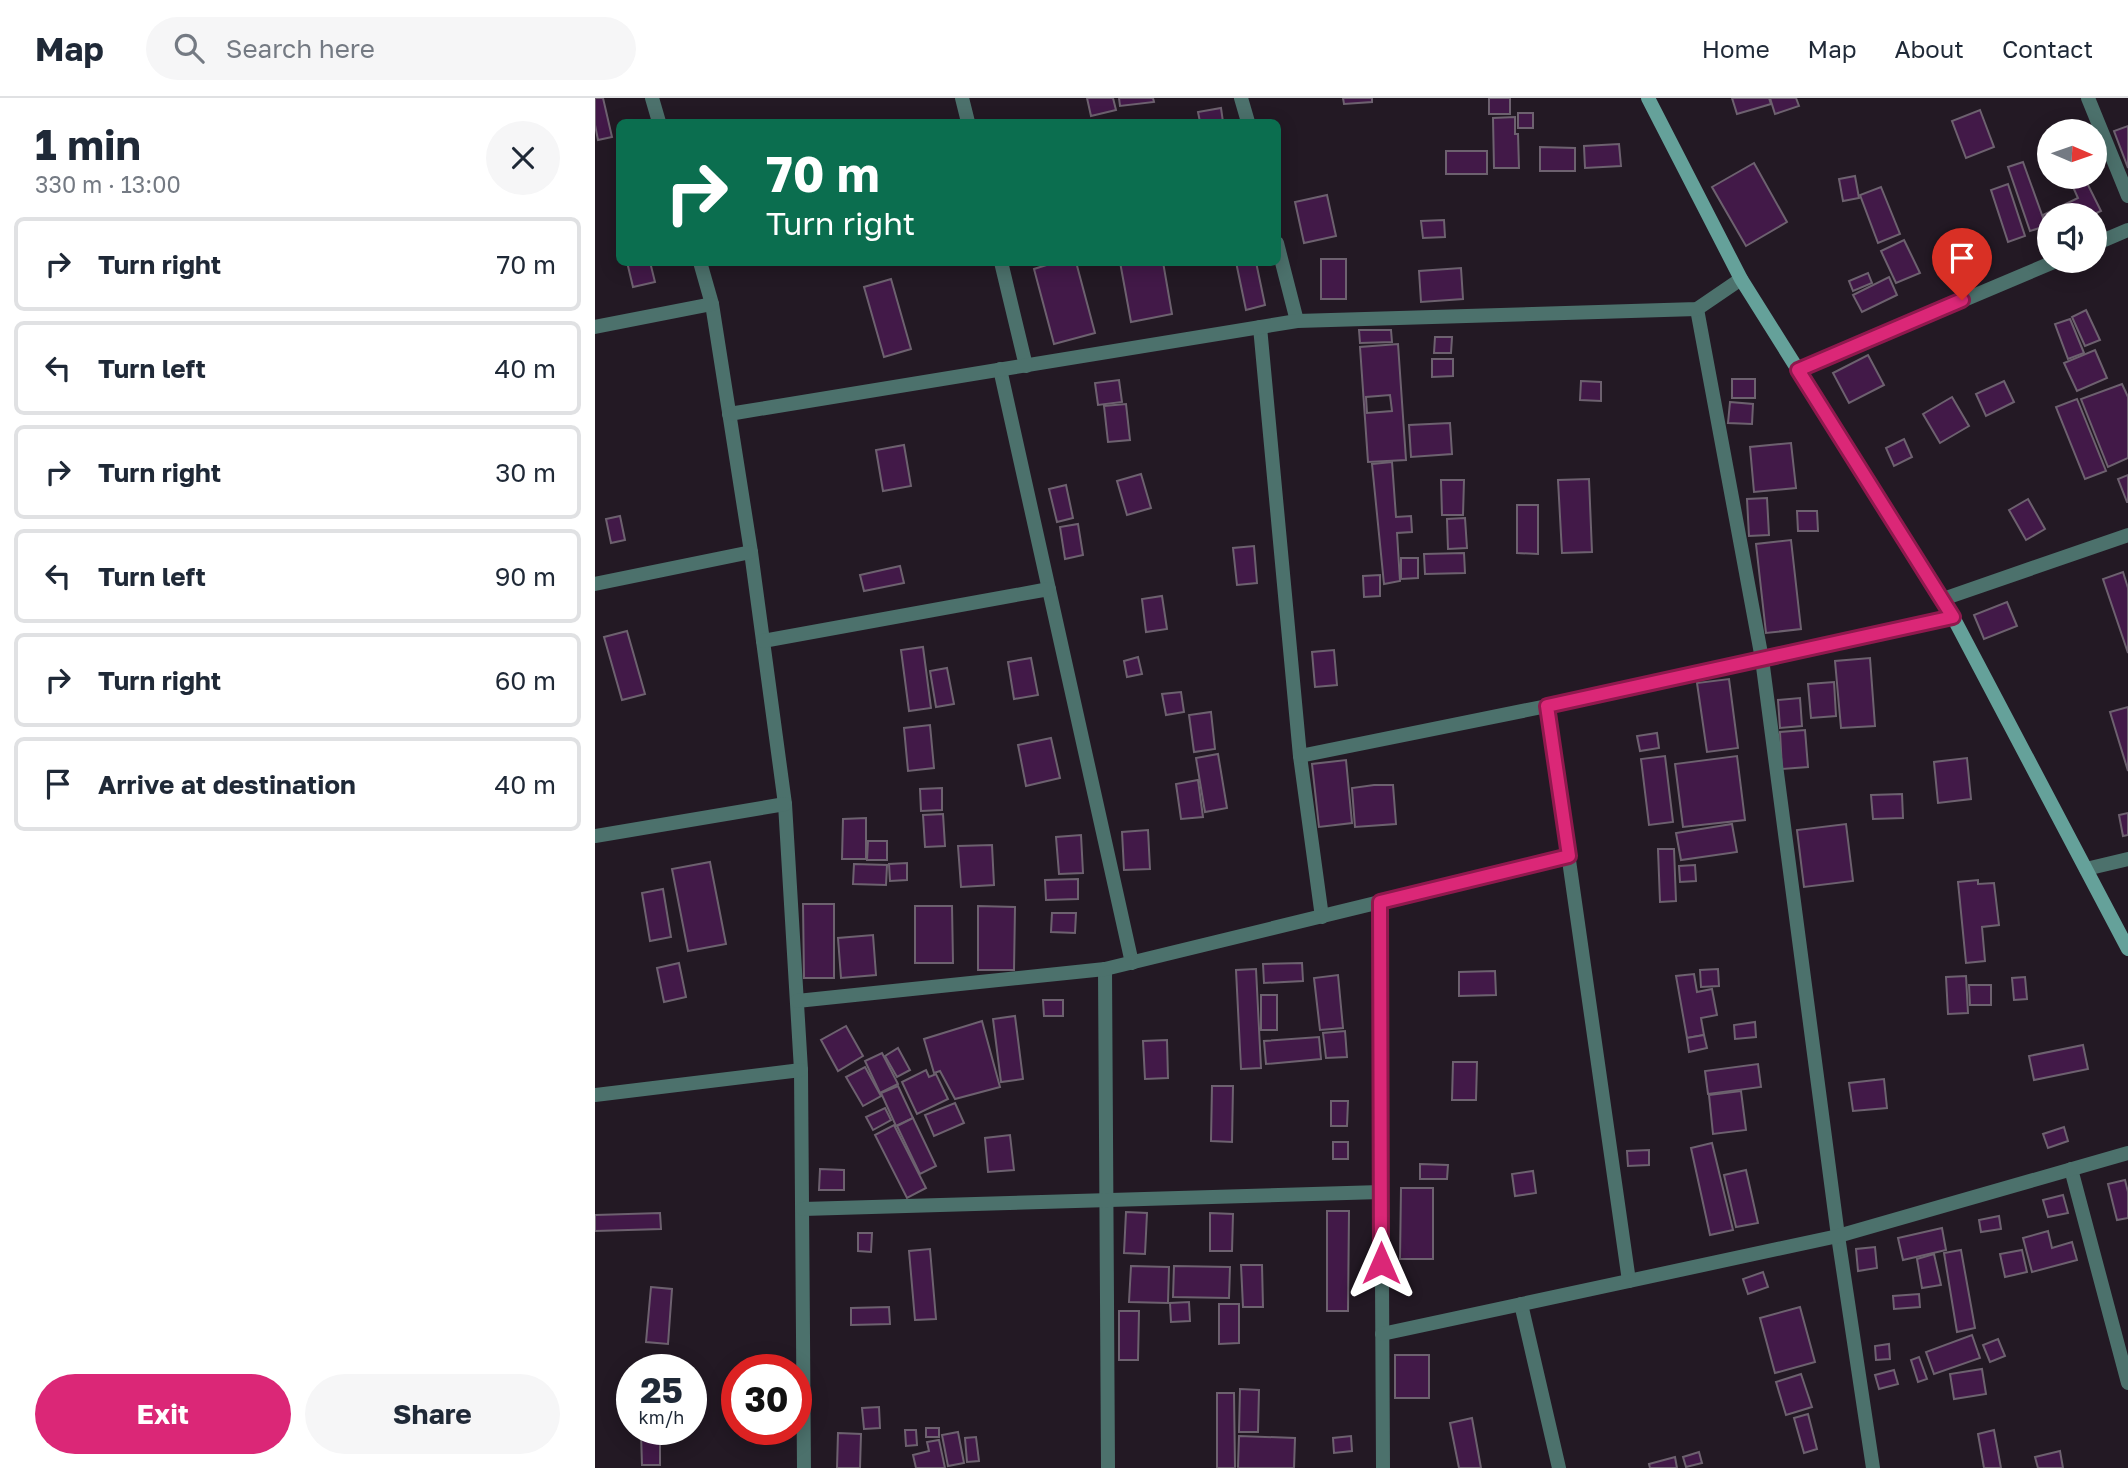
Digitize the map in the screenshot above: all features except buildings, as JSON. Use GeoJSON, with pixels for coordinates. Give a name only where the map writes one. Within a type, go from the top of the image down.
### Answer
{"type":"FeatureCollection","features":[{"type":"Feature","properties":{"kind":"street"},"geometry":{"type":"LineString","coordinates":[[652,98],[658,119]]}},
{"type":"Feature","properties":{"kind":"street"},"geometry":{"type":"LineString","coordinates":[[963,98],[967,119]]}},
{"type":"Feature","properties":{"kind":"street"},"geometry":{"type":"LineString","coordinates":[[1241,98],[1247,119]]}},
{"type":"Feature","properties":{"kind":"street"},"geometry":{"type":"LineString","coordinates":[[1648,98],[1741,279],[1943,599],[2128,949]]}},
{"type":"Feature","properties":{"kind":"street"},"geometry":{"type":"LineString","coordinates":[[2088,98],[2128,196]]}},
{"type":"Feature","properties":{"kind":"street"},"geometry":{"type":"LineString","coordinates":[[2107,239],[2128,230]]}},
{"type":"Feature","properties":{"kind":"street"},"geometry":{"type":"LineString","coordinates":[[1281,259],[1297,321]]}},
{"type":"Feature","properties":{"kind":"street"},"geometry":{"type":"LineString","coordinates":[[701,266],[712,304],[751,552],[785,804],[801,1070],[804,1468]]}},
{"type":"Feature","properties":{"kind":"street"},"geometry":{"type":"LineString","coordinates":[[1002,266],[1025,366]]}},
{"type":"Feature","properties":{"kind":"street"},"geometry":{"type":"LineString","coordinates":[[1798,370],[2037,269]]}},
{"type":"Feature","properties":{"kind":"street"},"geometry":{"type":"LineString","coordinates":[[729,414],[1297,321],[1697,309],[1741,279]]}},
{"type":"Feature","properties":{"kind":"street"},"geometry":{"type":"LineString","coordinates":[[595,327],[712,304]]}},
{"type":"Feature","properties":{"kind":"street"},"geometry":{"type":"LineString","coordinates":[[1697,309],[1762,659],[1838,1236],[1873,1468]]}},
{"type":"Feature","properties":{"kind":"street"},"geometry":{"type":"LineString","coordinates":[[1260,327],[1300,756],[1322,917]]}},
{"type":"Feature","properties":{"kind":"street"},"geometry":{"type":"LineString","coordinates":[[1000,369],[1132,963]]}},
{"type":"Feature","properties":{"kind":"street"},"geometry":{"type":"LineString","coordinates":[[1943,599],[2128,535]]}},
{"type":"Feature","properties":{"kind":"street"},"geometry":{"type":"LineString","coordinates":[[595,584],[751,552]]}},
{"type":"Feature","properties":{"kind":"street"},"geometry":{"type":"LineString","coordinates":[[763,640],[1049,589]]}},
{"type":"Feature","properties":{"kind":"street"},"geometry":{"type":"LineString","coordinates":[[1300,756],[1547,706],[1953,617]]}},
{"type":"Feature","properties":{"kind":"street"},"geometry":{"type":"LineString","coordinates":[[1547,706],[1629,1281]]}},
{"type":"Feature","properties":{"kind":"street"},"geometry":{"type":"LineString","coordinates":[[595,836],[785,804]]}},
{"type":"Feature","properties":{"kind":"street"},"geometry":{"type":"LineString","coordinates":[[797,1002],[1105,970],[1569,856]]}},
{"type":"Feature","properties":{"kind":"street"},"geometry":{"type":"LineString","coordinates":[[2086,869],[2128,859]]}},
{"type":"Feature","properties":{"kind":"street"},"geometry":{"type":"LineString","coordinates":[[1380,902],[1383,1468]]}},
{"type":"Feature","properties":{"kind":"street"},"geometry":{"type":"LineString","coordinates":[[1105,970],[1108,1468]]}},
{"type":"Feature","properties":{"kind":"street"},"geometry":{"type":"LineString","coordinates":[[595,1095],[801,1070]]}},
{"type":"Feature","properties":{"kind":"street"},"geometry":{"type":"LineString","coordinates":[[1382,1334],[1838,1236],[2128,1153]]}},
{"type":"Feature","properties":{"kind":"street"},"geometry":{"type":"LineString","coordinates":[[2071,1169],[2128,1383]]}},
{"type":"Feature","properties":{"kind":"street"},"geometry":{"type":"LineString","coordinates":[[803,1209],[1381,1192]]}},
{"type":"Feature","properties":{"kind":"street"},"geometry":{"type":"LineString","coordinates":[[1521,1304],[1559,1468]]}},
{"type":"Feature","properties":{"kind":"route"},"geometry":{"type":"LineString","coordinates":[[1381,1263],[1380,902],[1569,856],[1547,706],[1953,617],[1798,370],[1962,300]]}}]}
